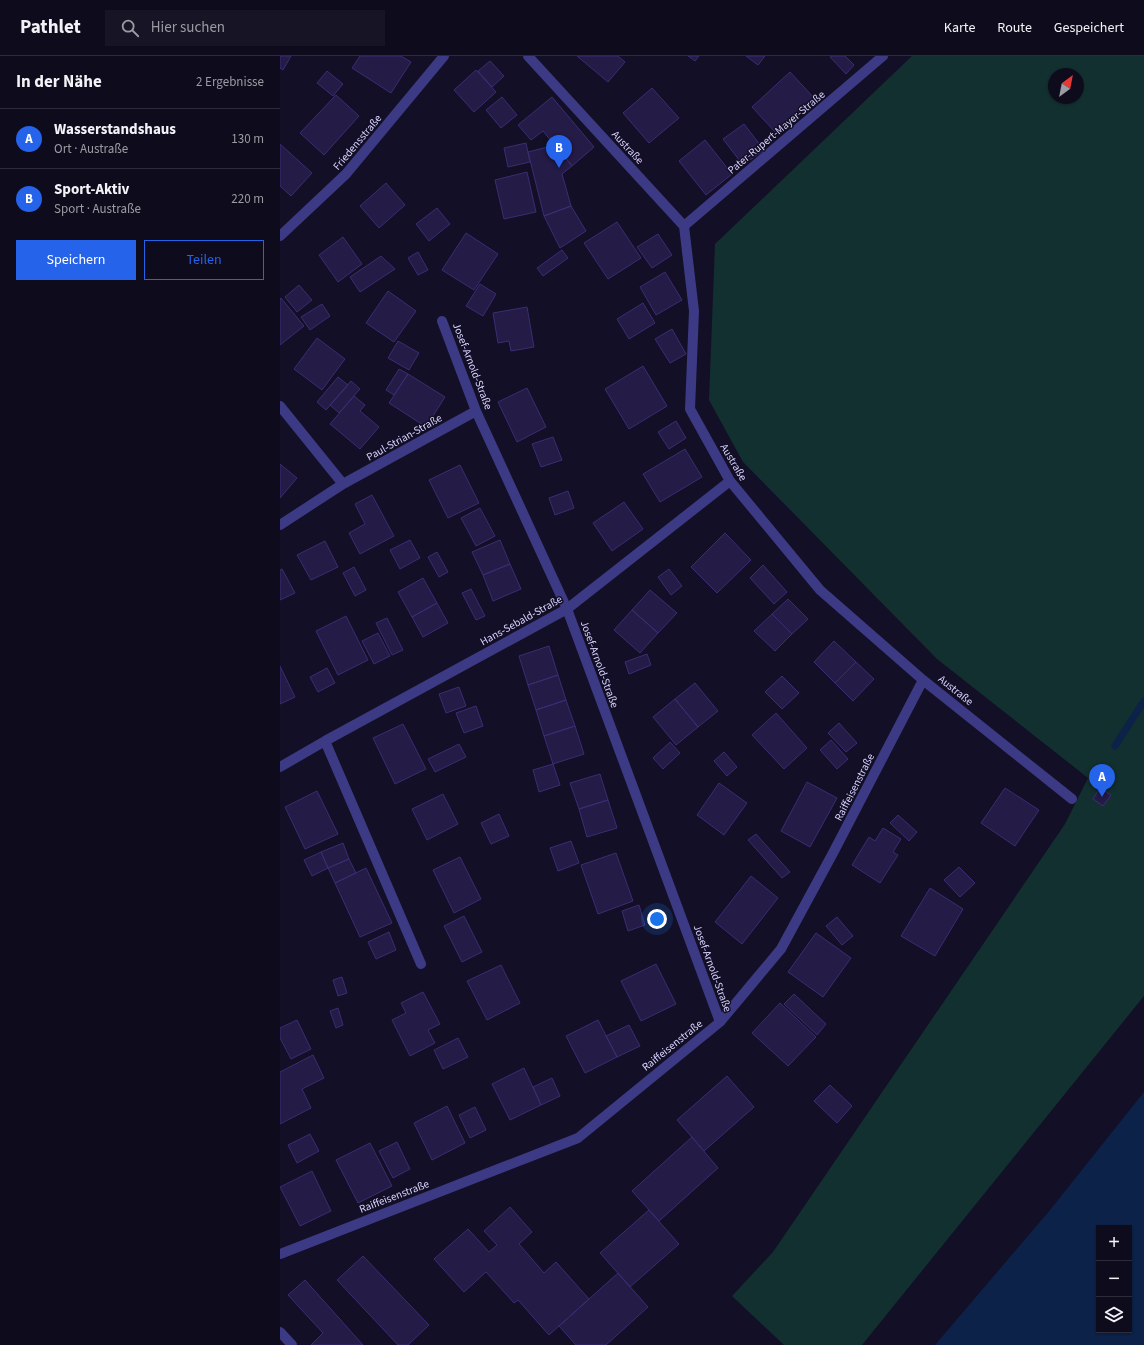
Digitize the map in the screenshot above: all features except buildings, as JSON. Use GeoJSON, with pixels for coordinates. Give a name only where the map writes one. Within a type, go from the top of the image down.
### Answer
{"type":"FeatureCollection","features":[{"type":"Feature","properties":{"kind":"street","name":"Friedensstraße"},"geometry":{"type":"LineString","coordinates":[[280,236],[346,174],[444,56]]}},
{"type":"Feature","properties":{"kind":"street","name":"Austraße"},"geometry":{"type":"LineString","coordinates":[[528,56],[684,226],[694,311],[690,409],[730,481],[820,590],[923,680],[1072,800]]}},
{"type":"Feature","properties":{"kind":"street","name":"Pater-Rupert-Mayer-Straße"},"geometry":{"type":"LineString","coordinates":[[684,226],[883,56]]}},
{"type":"Feature","properties":{"kind":"street","name":"Josef-Arnold-Straße"},"geometry":{"type":"LineString","coordinates":[[442,322],[476,411],[567,609],[720,1022]]}},
{"type":"Feature","properties":{"kind":"street"},"geometry":{"type":"LineString","coordinates":[[280,406],[343,484]]}},
{"type":"Feature","properties":{"kind":"street","name":"Paul-Strian-Straße"},"geometry":{"type":"LineString","coordinates":[[280,525],[343,484],[476,411]]}},
{"type":"Feature","properties":{"kind":"street","name":"Hans-Sebald-Straße"},"geometry":{"type":"LineString","coordinates":[[280,767],[567,609],[730,481]]}},
{"type":"Feature","properties":{"kind":"street","name":"Raiffeisenstraße"},"geometry":{"type":"LineString","coordinates":[[280,1254],[578,1138],[720,1022],[781,949],[923,680]]}},
{"type":"Feature","properties":{"kind":"street"},"geometry":{"type":"LineString","coordinates":[[325,741],[421,964]]}},
{"type":"Feature","properties":{"kind":"street"},"geometry":{"type":"LineString","coordinates":[[280,1332],[292,1345]]}},
{"type":"Feature","properties":{"kind":"green space"},"geometry":{"type":"Polygon","coordinates":[[[912,56],[1144,56],[1144,996],[862,1345],[784,1345],[732,1296],[773,1252],[1065,824],[1088,778],[937,659],[743,462],[709,400],[715,244],[912,56]]]}},
{"type":"Feature","properties":{"kind":"water"},"geometry":{"type":"Polygon","coordinates":[[[1144,1092],[1144,1345],[935,1345],[1050,1210],[1144,1092]]]}},
{"type":"Feature","properties":{"kind":"waterway"},"geometry":{"type":"LineString","coordinates":[[1115,746],[1144,701]]}},
{"type":"Feature","properties":{"kind":"place","name":"Sport-Aktiv"},"geometry":{"type":"Point","coordinates":[559,168]}},
{"type":"Feature","properties":{"kind":"place","name":"Wasserstandshaus"},"geometry":{"type":"Point","coordinates":[1102,797]}}]}
